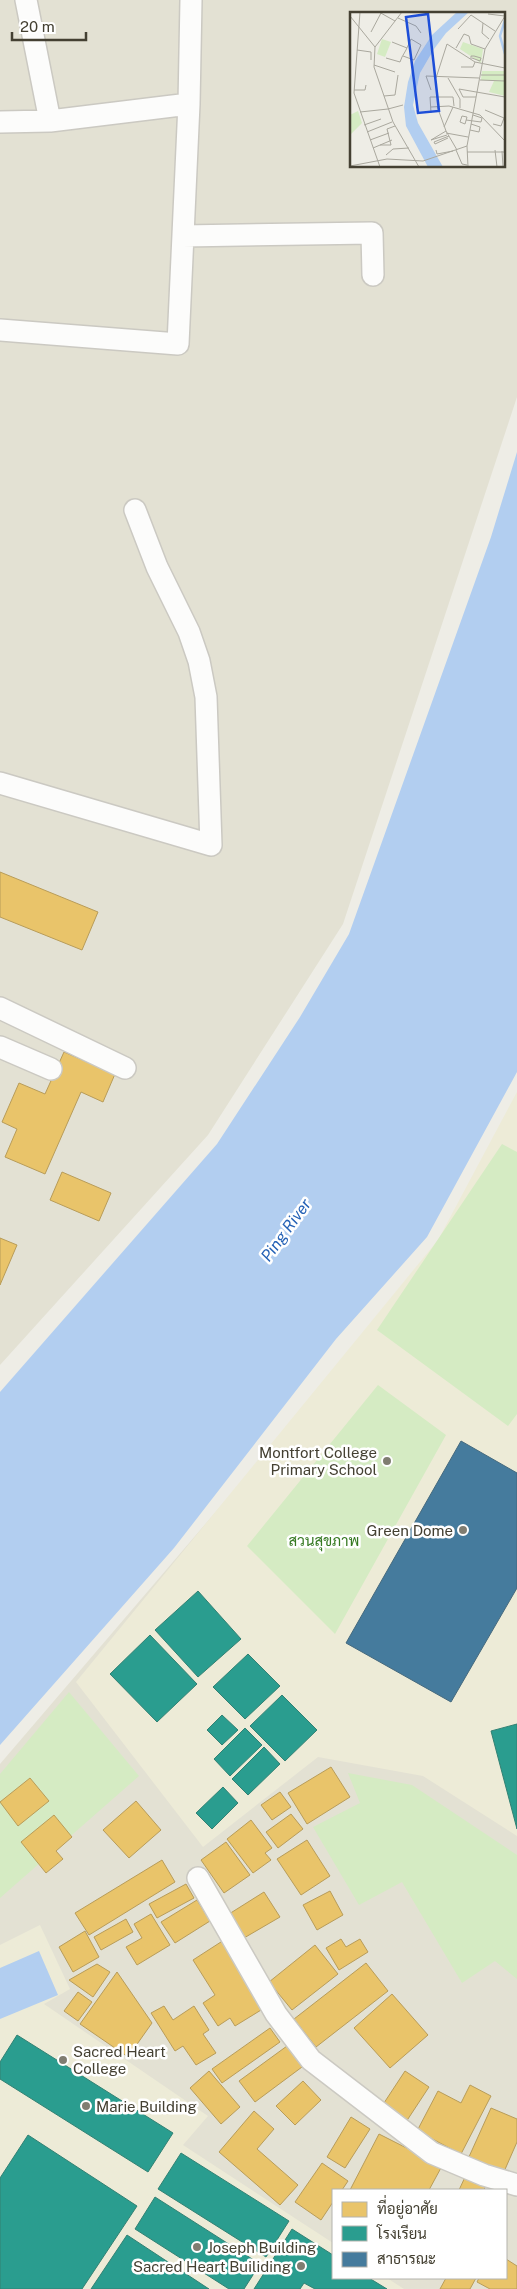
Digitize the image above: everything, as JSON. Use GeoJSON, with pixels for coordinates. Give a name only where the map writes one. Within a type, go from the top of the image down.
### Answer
{"type":"FeatureCollection","features":[{"type":"Feature","properties":{"kind":"street"},"geometry":{"type":"LineString","coordinates":[[26,0],[50,121]]}},
{"type":"Feature","properties":{"kind":"street"},"geometry":{"type":"LineString","coordinates":[[0,330],[178,344],[189,104],[191,0]]}},
{"type":"Feature","properties":{"kind":"street"},"geometry":{"type":"LineString","coordinates":[[0,122],[50,121],[189,104]]}},
{"type":"Feature","properties":{"kind":"street"},"geometry":{"type":"LineString","coordinates":[[183,236],[372,233],[373,275]]}},
{"type":"Feature","properties":{"kind":"street"},"geometry":{"type":"LineString","coordinates":[[0,783],[211,845],[206,697],[199,661],[189,632],[157,568],[135,510]]}},
{"type":"Feature","properties":{"kind":"street"},"geometry":{"type":"LineString","coordinates":[[0,1008],[125,1068]]}},
{"type":"Feature","properties":{"kind":"street"},"geometry":{"type":"LineString","coordinates":[[0,1046],[51,1069]]}},
{"type":"Feature","properties":{"kind":"street"},"geometry":{"type":"LineString","coordinates":[[198,1878],[276,2014],[311,2060],[432,2153],[484,2175],[517,2185]]}},
{"type":"Feature","properties":{"kind":"shaded area"},"geometry":{"type":"Polygon","coordinates":[[[0,0],[517,0],[517,397],[343,924],[208,1135],[0,1365],[0,0]]]}},
{"type":"Feature","properties":{"kind":"shaded area","name":"Montfort College Primary School"},"geometry":{"type":"Polygon","coordinates":[[[517,1092],[517,1836],[423,1776],[318,1757],[203,1847],[76,1682],[438,1240],[517,1092]]]}},
{"type":"Feature","properties":{"kind":"shaded area"},"geometry":{"type":"Polygon","coordinates":[[[517,1111],[517,2289],[0,2289],[0,1764],[439,1251],[517,1111]]]}},
{"type":"Feature","properties":{"kind":"shaded area","name":"Sacred Heart College"},"geometry":{"type":"Polygon","coordinates":[[[40,1925],[70,1989],[44,2004],[208,2116],[183,2145],[332,2242],[332,2279],[389,2279],[404,2289],[0,2289],[0,1945],[40,1925]]]}},
{"type":"Feature","properties":{"kind":"green space"},"geometry":{"type":"Polygon","coordinates":[[[502,1144],[517,1152],[517,1414],[508,1426],[377,1330],[502,1144]]]}},
{"type":"Feature","properties":{"kind":"green space","name":"สวนสุขภาพ"},"geometry":{"type":"Polygon","coordinates":[[[378,1385],[446,1435],[335,1634],[247,1546],[378,1385]]]}},
{"type":"Feature","properties":{"kind":"green space"},"geometry":{"type":"Polygon","coordinates":[[[69,1692],[139,1776],[0,1898],[0,1774],[69,1692]]]}},
{"type":"Feature","properties":{"kind":"green space"},"geometry":{"type":"Polygon","coordinates":[[[348,1773],[412,1785],[517,1855],[517,1979],[495,1961],[462,1983],[402,1882],[359,1905],[313,1827],[360,1803],[348,1773]]]}},
{"type":"Feature","properties":{"kind":"water","name":"Ping River"},"geometry":{"type":"Polygon","coordinates":[[[517,452],[517,1072],[427,1237],[336,1339],[174,1548],[0,1745],[0,1392],[217,1144],[300,1017],[349,934],[491,537],[517,452]]]}},
{"type":"Feature","properties":{"kind":"water"},"geometry":{"type":"Polygon","coordinates":[[[39,1951],[58,1995],[0,2019],[0,1968],[39,1951]]]}},
{"type":"Feature","properties":{"kind":"building: ที่อยู่อาศัย"},"geometry":{"type":"Polygon","coordinates":[[[0,872],[98,912],[82,950],[0,917],[0,872]]]}},
{"type":"Feature","properties":{"kind":"building: ที่อยู่อาศัย"},"geometry":{"type":"Polygon","coordinates":[[[64,1052],[115,1074],[103,1102],[81,1092],[45,1174],[5,1157],[17,1129],[2,1122],[19,1083],[45,1094],[64,1052]]]}},
{"type":"Feature","properties":{"kind":"building: ที่อยู่อาศัย"},"geometry":{"type":"Polygon","coordinates":[[[62,1172],[111,1193],[99,1221],[50,1200],[62,1172]]]}},
{"type":"Feature","properties":{"kind":"building: ที่อยู่อาศัย"},"geometry":{"type":"Polygon","coordinates":[[[0,1238],[17,1245],[0,1285],[0,1238]]]}},
{"type":"Feature","properties":{"kind":"building: ที่อยู่อาศัย"},"geometry":{"type":"Polygon","coordinates":[[[331,1767],[350,1797],[307,1824],[288,1793],[331,1767]]]}},
{"type":"Feature","properties":{"kind":"building: ที่อยู่อาศัย"},"geometry":{"type":"Polygon","coordinates":[[[30,1778],[49,1801],[18,1826],[0,1802],[30,1778]]]}},
{"type":"Feature","properties":{"kind":"building: ที่อยู่อาศัย"},"geometry":{"type":"Polygon","coordinates":[[[280,1792],[291,1807],[272,1820],[261,1805],[280,1792]]]}},
{"type":"Feature","properties":{"kind":"building: ที่อยู่อาศัย"},"geometry":{"type":"Polygon","coordinates":[[[136,1801],[161,1830],[129,1858],[103,1830],[136,1801]]]}},
{"type":"Feature","properties":{"kind":"building: ที่อยู่อาศัย"},"geometry":{"type":"Polygon","coordinates":[[[291,1814],[303,1829],[278,1848],[266,1832],[291,1814]]]}},
{"type":"Feature","properties":{"kind":"building: ที่อยู่อาศัย"},"geometry":{"type":"Polygon","coordinates":[[[54,1815],[72,1837],[56,1851],[63,1859],[46,1873],[21,1842],[54,1815]]]}},
{"type":"Feature","properties":{"kind":"building: ที่อยู่อาศัย"},"geometry":{"type":"Polygon","coordinates":[[[251,1820],[272,1848],[265,1853],[271,1860],[253,1873],[227,1839],[251,1820]]]}},
{"type":"Feature","properties":{"kind":"building: ที่อยู่อาศัย"},"geometry":{"type":"Polygon","coordinates":[[[307,1840],[330,1876],[301,1895],[277,1859],[307,1840]]]}},
{"type":"Feature","properties":{"kind":"building: ที่อยู่อาศัย"},"geometry":{"type":"Polygon","coordinates":[[[226,1842],[250,1875],[224,1893],[201,1860],[226,1842]]]}},
{"type":"Feature","properties":{"kind":"building: ที่อยู่อาศัย"},"geometry":{"type":"Polygon","coordinates":[[[162,1860],[175,1882],[89,1935],[75,1913],[162,1860]]]}},
{"type":"Feature","properties":{"kind":"building: ที่อยู่อาศัย"},"geometry":{"type":"Polygon","coordinates":[[[186,1884],[194,1898],[157,1918],[149,1904],[186,1884]]]}},
{"type":"Feature","properties":{"kind":"building: ที่อยู่อาศัย"},"geometry":{"type":"Polygon","coordinates":[[[330,1891],[343,1915],[317,1930],[303,1905],[330,1891]]]}},
{"type":"Feature","properties":{"kind":"building: ที่อยู่อาศัย"},"geometry":{"type":"Polygon","coordinates":[[[264,1892],[280,1917],[244,1938],[229,1914],[264,1892]]]}},
{"type":"Feature","properties":{"kind":"building: ที่อยู่อาศัย"},"geometry":{"type":"Polygon","coordinates":[[[197,1900],[210,1921],[175,1943],[161,1922],[197,1900]]]}},
{"type":"Feature","properties":{"kind":"building: ที่อยู่อาศัย"},"geometry":{"type":"Polygon","coordinates":[[[151,1914],[170,1945],[137,1965],[126,1947],[142,1938],[134,1924],[151,1914]]]}},
{"type":"Feature","properties":{"kind":"building: ที่อยู่อาศัย"},"geometry":{"type":"Polygon","coordinates":[[[126,1919],[133,1932],[101,1950],[94,1937],[126,1919]]]}},
{"type":"Feature","properties":{"kind":"building: ที่อยู่อาศัย"},"geometry":{"type":"Polygon","coordinates":[[[85,1931],[99,1957],[73,1972],[59,1947],[85,1931]]]}},
{"type":"Feature","properties":{"kind":"building: ที่อยู่อาศัย"},"geometry":{"type":"Polygon","coordinates":[[[341,1939],[346,1947],[360,1939],[368,1952],[339,1970],[326,1948],[341,1939]]]}},
{"type":"Feature","properties":{"kind":"building: ที่อยู่อาศัย"},"geometry":{"type":"Polygon","coordinates":[[[224,1940],[266,2007],[235,2026],[230,2018],[218,2026],[203,2003],[215,1995],[193,1960],[224,1940]]]}},
{"type":"Feature","properties":{"kind":"building: ที่อยู่อาศัย"},"geometry":{"type":"Polygon","coordinates":[[[315,1945],[338,1974],[292,2010],[269,1982],[315,1945]]]}},
{"type":"Feature","properties":{"kind":"building: ที่อยู่อาศัย"},"geometry":{"type":"Polygon","coordinates":[[[366,1963],[388,1991],[316,2047],[294,2019],[366,1963]]]}},
{"type":"Feature","properties":{"kind":"building: ที่อยู่อาศัย"},"geometry":{"type":"Polygon","coordinates":[[[97,1964],[110,1972],[93,1997],[69,1980],[97,1964]]]}},
{"type":"Feature","properties":{"kind":"building: ที่อยู่อาศัย"},"geometry":{"type":"Polygon","coordinates":[[[117,1972],[152,2023],[128,2057],[80,2024],[117,1972]]]}},
{"type":"Feature","properties":{"kind":"building: ที่อยู่อาศัย"},"geometry":{"type":"Polygon","coordinates":[[[78,1992],[92,2002],[78,2021],[64,2011],[78,1992]]]}},
{"type":"Feature","properties":{"kind":"building: ที่อยู่อาศัย"},"geometry":{"type":"Polygon","coordinates":[[[392,1994],[428,2035],[390,2068],[354,2028],[392,1994]]]}},
{"type":"Feature","properties":{"kind":"building: ที่อยู่อาศัย"},"geometry":{"type":"Polygon","coordinates":[[[164,2006],[173,2020],[194,2006],[209,2030],[203,2034],[216,2053],[196,2065],[183,2046],[175,2051],[151,2013],[164,2006]]]}},
{"type":"Feature","properties":{"kind":"building: ที่อยู่อาศัย"},"geometry":{"type":"Polygon","coordinates":[[[270,2028],[280,2042],[222,2083],[212,2069],[270,2028]]]}},
{"type":"Feature","properties":{"kind":"building: ที่อยู่อาศัย"},"geometry":{"type":"Polygon","coordinates":[[[287,2046],[302,2067],[255,2102],[239,2081],[287,2046]]]}},
{"type":"Feature","properties":{"kind":"building: ที่อยู่อาศัย"},"geometry":{"type":"Polygon","coordinates":[[[209,2071],[240,2107],[221,2124],[190,2088],[209,2071]]]}},
{"type":"Feature","properties":{"kind":"building: ที่อยู่อาศัย"},"geometry":{"type":"Polygon","coordinates":[[[405,2071],[429,2087],[404,2125],[380,2109],[405,2071]]]}},
{"type":"Feature","properties":{"kind":"building: ที่อยู่อาศัย"},"geometry":{"type":"Polygon","coordinates":[[[303,2081],[321,2100],[295,2125],[276,2106],[303,2081]]]}},
{"type":"Feature","properties":{"kind":"building: ที่อยู่อาศัย"},"geometry":{"type":"Polygon","coordinates":[[[470,2085],[491,2096],[461,2154],[417,2131],[438,2091],[461,2103],[470,2085]]]}},
{"type":"Feature","properties":{"kind":"building: ที่อยู่อาศัย"},"geometry":{"type":"Polygon","coordinates":[[[491,2108],[517,2119],[517,2142],[503,2174],[468,2159],[491,2108]]]}},
{"type":"Feature","properties":{"kind":"building: ที่อยู่อาศัย"},"geometry":{"type":"Polygon","coordinates":[[[254,2111],[274,2129],[257,2149],[298,2185],[280,2205],[219,2152],[254,2111]]]}},
{"type":"Feature","properties":{"kind":"building: ที่อยู่อาศัย"},"geometry":{"type":"Polygon","coordinates":[[[351,2117],[370,2129],[345,2168],[327,2157],[351,2117]]]}},
{"type":"Feature","properties":{"kind":"building: ที่อยู่อาศัย"},"geometry":{"type":"Polygon","coordinates":[[[379,2134],[442,2166],[430,2189],[351,2189],[379,2134]]]}},
{"type":"Feature","properties":{"kind":"building: ที่อยู่อาศัย"},"geometry":{"type":"Polygon","coordinates":[[[322,2163],[348,2181],[343,2189],[332,2189],[332,2204],[321,2220],[295,2202],[322,2163]]]}},
{"type":"Feature","properties":{"kind":"building: ที่อยู่อาศัย"},"geometry":{"type":"Polygon","coordinates":[[[466,2175],[486,2185],[484,2189],[459,2189],[466,2175]]]}},
{"type":"Feature","properties":{"kind":"building: ที่อยู่อาศัย"},"geometry":{"type":"Polygon","coordinates":[[[507,2260],[517,2266],[517,2289],[490,2289],[477,2282],[478,2279],[507,2279],[507,2260]]]}},
{"type":"Feature","properties":{"kind":"building: ที่อยู่อาศัย"},"geometry":{"type":"Polygon","coordinates":[[[445,2279],[475,2279],[470,2289],[440,2289],[445,2279]]]}},
{"type":"Feature","properties":{"kind":"building: โรงเรียน"},"geometry":{"type":"Polygon","coordinates":[[[198,1591],[241,1639],[198,1677],[155,1630],[198,1591]]]}},
{"type":"Feature","properties":{"kind":"building: โรงเรียน"},"geometry":{"type":"Polygon","coordinates":[[[150,1635],[197,1684],[157,1722],[110,1674],[150,1635]]]}},
{"type":"Feature","properties":{"kind":"building: โรงเรียน"},"geometry":{"type":"Polygon","coordinates":[[[248,1654],[280,1686],[245,1719],[213,1687],[248,1654]]]}},
{"type":"Feature","properties":{"kind":"building: โรงเรียน"},"geometry":{"type":"Polygon","coordinates":[[[282,1695],[317,1730],[285,1761],[250,1726],[282,1695]]]}},
{"type":"Feature","properties":{"kind":"building: โรงเรียน"},"geometry":{"type":"Polygon","coordinates":[[[222,1715],[238,1730],[222,1745],[207,1730],[222,1715]]]}},
{"type":"Feature","properties":{"kind":"building: โรงเรียน"},"geometry":{"type":"Polygon","coordinates":[[[517,1724],[517,1829],[491,1731],[517,1724]]]}},
{"type":"Feature","properties":{"kind":"building: โรงเรียน"},"geometry":{"type":"Polygon","coordinates":[[[245,1728],[262,1745],[230,1776],[214,1759],[245,1728]]]}},
{"type":"Feature","properties":{"kind":"building: โรงเรียน"},"geometry":{"type":"Polygon","coordinates":[[[264,1747],[280,1764],[248,1795],[232,1779],[264,1747]]]}},
{"type":"Feature","properties":{"kind":"building: โรงเรียน"},"geometry":{"type":"Polygon","coordinates":[[[223,1787],[238,1803],[212,1829],[196,1813],[223,1787]]]}},
{"type":"Feature","properties":{"kind":"building: โรงเรียน","name":"Marie Building"},"geometry":{"type":"Polygon","coordinates":[[[17,2035],[173,2133],[148,2172],[0,2079],[0,2062],[17,2035]]]}},
{"type":"Feature","properties":{"kind":"building: โรงเรียน"},"geometry":{"type":"Polygon","coordinates":[[[28,2135],[137,2206],[82,2289],[0,2289],[0,2178],[28,2135]]]}},
{"type":"Feature","properties":{"kind":"building: โรงเรียน"},"geometry":{"type":"Polygon","coordinates":[[[181,2153],[289,2221],[266,2257],[158,2189],[181,2153]]]}},
{"type":"Feature","properties":{"kind":"building: โรงเรียน","name":"Joseph Building"},"geometry":{"type":"Polygon","coordinates":[[[155,2197],[260,2264],[244,2289],[229,2289],[135,2229],[155,2197]]]}},
{"type":"Feature","properties":{"kind":"building: โรงเรียน","name":"Sacred Heart Builiding"},"geometry":{"type":"Polygon","coordinates":[[[292,2229],[332,2254],[332,2279],[371,2279],[387,2289],[315,2289],[304,2283],[300,2289],[254,2289],[292,2229]]]}},
{"type":"Feature","properties":{"kind":"building: โรงเรียน"},"geometry":{"type":"Polygon","coordinates":[[[127,2235],[209,2289],[91,2289],[127,2235]]]}},
{"type":"Feature","properties":{"kind":"building: สาธารณะ","name":"Green Dome"},"geometry":{"type":"Polygon","coordinates":[[[461,1441],[517,1473],[517,1588],[451,1702],[346,1643],[461,1441]]]}},
{"type":"Feature","properties":{"kind":"place","name":"Montfort College Primary School"},"geometry":{"type":"Point","coordinates":[387,1461]}},
{"type":"Feature","properties":{"kind":"place","name":"Green Dome"},"geometry":{"type":"Point","coordinates":[463,1530]}},
{"type":"Feature","properties":{"kind":"place","name":"Sacred Heart College"},"geometry":{"type":"Point","coordinates":[63,2060]}},
{"type":"Feature","properties":{"kind":"place","name":"Marie Building"},"geometry":{"type":"Point","coordinates":[86,2106]}},
{"type":"Feature","properties":{"kind":"place","name":"Joseph Building"},"geometry":{"type":"Point","coordinates":[197,2247]}},
{"type":"Feature","properties":{"kind":"place","name":"Sacred Heart Builiding"},"geometry":{"type":"Point","coordinates":[301,2266]}}]}
